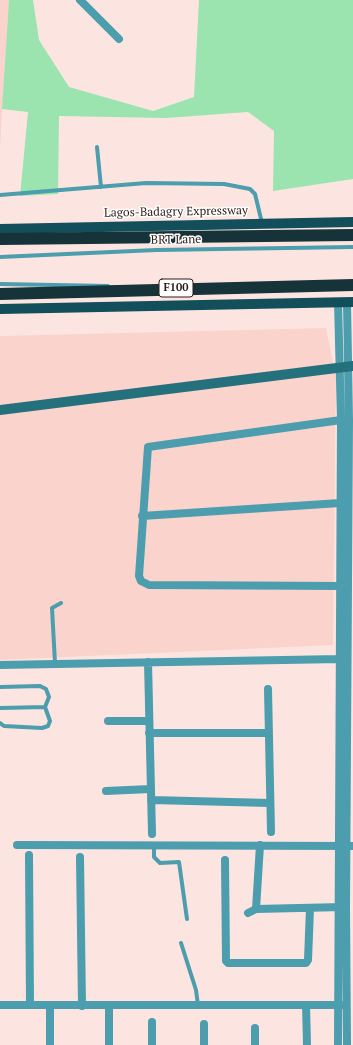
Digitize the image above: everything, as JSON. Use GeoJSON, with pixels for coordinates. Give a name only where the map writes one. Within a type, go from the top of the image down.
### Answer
{"type":"FeatureCollection","features":[{"type":"Feature","properties":{"kind":"highway","name":"Lagos-Badagry Expressway"},"geometry":{"type":"LineString","coordinates":[[0,239],[353,235]]}},
{"type":"Feature","properties":{"kind":"highway","name":"F100"},"geometry":{"type":"LineString","coordinates":[[0,294],[353,284]]}},
{"type":"Feature","properties":{"kind":"main road","name":"Lagos-Badagry Expressway"},"geometry":{"type":"LineString","coordinates":[[0,229],[353,222]]}},
{"type":"Feature","properties":{"kind":"main road"},"geometry":{"type":"LineString","coordinates":[[0,309],[346,302]]}},
{"type":"Feature","properties":{"kind":"main road"},"geometry":{"type":"LineString","coordinates":[[0,410],[348,370]]}},
{"type":"Feature","properties":{"kind":"main road"},"geometry":{"type":"LineString","coordinates":[[0,416],[348,370]]}},
{"type":"Feature","properties":{"kind":"street"},"geometry":{"type":"LineString","coordinates":[[80,0],[119,39]]}},
{"type":"Feature","properties":{"kind":"street"},"geometry":{"type":"LineString","coordinates":[[338,1045],[338,1005],[346,846],[351,467],[346,302]]}},
{"type":"Feature","properties":{"kind":"street"},"geometry":{"type":"LineString","coordinates":[[346,846],[340,659],[340,503],[341,420],[348,370]]}},
{"type":"Feature","properties":{"kind":"street"},"geometry":{"type":"LineString","coordinates":[[340,586],[149,585],[141,581],[139,576],[148,447],[341,420]]}},
{"type":"Feature","properties":{"kind":"street"},"geometry":{"type":"LineString","coordinates":[[142,516],[340,503]]}},
{"type":"Feature","properties":{"kind":"street"},"geometry":{"type":"LineString","coordinates":[[0,665],[340,659]]}},
{"type":"Feature","properties":{"kind":"street"},"geometry":{"type":"LineString","coordinates":[[148,662],[148,721],[152,834]]}},
{"type":"Feature","properties":{"kind":"street"},"geometry":{"type":"LineString","coordinates":[[268,688],[271,832]]}},
{"type":"Feature","properties":{"kind":"street"},"geometry":{"type":"LineString","coordinates":[[108,722],[148,721]]}},
{"type":"Feature","properties":{"kind":"street"},"geometry":{"type":"LineString","coordinates":[[149,733],[268,733]]}},
{"type":"Feature","properties":{"kind":"street"},"geometry":{"type":"LineString","coordinates":[[106,791],[150,789]]}},
{"type":"Feature","properties":{"kind":"street"},"geometry":{"type":"LineString","coordinates":[[151,800],[270,803]]}},
{"type":"Feature","properties":{"kind":"street"},"geometry":{"type":"LineString","coordinates":[[17,845],[346,846]]}},
{"type":"Feature","properties":{"kind":"street"},"geometry":{"type":"LineString","coordinates":[[256,909],[260,845]]}},
{"type":"Feature","properties":{"kind":"street"},"geometry":{"type":"LineString","coordinates":[[29,855],[30,1005]]}},
{"type":"Feature","properties":{"kind":"street"},"geometry":{"type":"LineString","coordinates":[[80,857],[82,1006]]}},
{"type":"Feature","properties":{"kind":"street"},"geometry":{"type":"LineString","coordinates":[[225,860],[226,961],[228,963],[306,963],[308,960],[310,908]]}},
{"type":"Feature","properties":{"kind":"street"},"geometry":{"type":"LineString","coordinates":[[248,913],[256,909],[342,907]]}},
{"type":"Feature","properties":{"kind":"street"},"geometry":{"type":"LineString","coordinates":[[342,907],[350,979],[347,1005],[347,1045]]}},
{"type":"Feature","properties":{"kind":"street"},"geometry":{"type":"LineString","coordinates":[[0,1005],[347,1005]]}},
{"type":"Feature","properties":{"kind":"street"},"geometry":{"type":"LineString","coordinates":[[109,1005],[109,1045]]}},
{"type":"Feature","properties":{"kind":"street"},"geometry":{"type":"LineString","coordinates":[[306,1005],[307,1045]]}},
{"type":"Feature","properties":{"kind":"street"},"geometry":{"type":"LineString","coordinates":[[50,1006],[50,1045]]}},
{"type":"Feature","properties":{"kind":"street"},"geometry":{"type":"LineString","coordinates":[[152,1022],[152,1045]]}},
{"type":"Feature","properties":{"kind":"street"},"geometry":{"type":"LineString","coordinates":[[204,1024],[204,1045]]}},
{"type":"Feature","properties":{"kind":"street"},"geometry":{"type":"LineString","coordinates":[[255,1028],[255,1045]]}},
{"type":"Feature","properties":{"kind":"lane"},"geometry":{"type":"LineString","coordinates":[[97,147],[101,187]]}},
{"type":"Feature","properties":{"kind":"lane"},"geometry":{"type":"LineString","coordinates":[[0,194],[146,183],[224,184],[250,190],[255,194],[262,224]]}},
{"type":"Feature","properties":{"kind":"lane","name":"BRT Lane"},"geometry":{"type":"LineString","coordinates":[[0,257],[156,250],[353,247]]}},
{"type":"Feature","properties":{"kind":"lane"},"geometry":{"type":"LineString","coordinates":[[0,284],[169,286],[353,284]]}},
{"type":"Feature","properties":{"kind":"lane"},"geometry":{"type":"LineString","coordinates":[[55,663],[52,608],[61,603]]}},
{"type":"Feature","properties":{"kind":"lane"},"geometry":{"type":"LineString","coordinates":[[0,687],[40,686],[46,689],[49,697],[45,707],[50,721],[48,726],[42,728],[4,726],[0,723]]}},
{"type":"Feature","properties":{"kind":"lane"},"geometry":{"type":"LineString","coordinates":[[0,708],[45,707]]}},
{"type":"Feature","properties":{"kind":"lane"},"geometry":{"type":"LineString","coordinates":[[154,845],[154,857],[160,863],[179,862],[187,919]]}},
{"type":"Feature","properties":{"kind":"lane"},"geometry":{"type":"LineString","coordinates":[[182,942],[196,990],[198,1005]]}},
{"type":"Feature","properties":{"kind":"shaded area"},"geometry":{"type":"Polygon","coordinates":[[[0,0],[9,0],[0,148],[0,0]]]}},
{"type":"Feature","properties":{"kind":"shaded area"},"geometry":{"type":"Polygon","coordinates":[[[326,328],[336,377],[333,645],[0,660],[0,336],[326,328]]]}},
{"type":"Feature","properties":{"kind":"green space"},"geometry":{"type":"Polygon","coordinates":[[[9,0],[33,0],[39,40],[69,87],[153,111],[194,97],[199,0],[353,0],[353,179],[273,191],[274,131],[248,112],[166,118],[59,116],[58,194],[20,196],[28,112],[2,109],[9,0]]]}}]}
